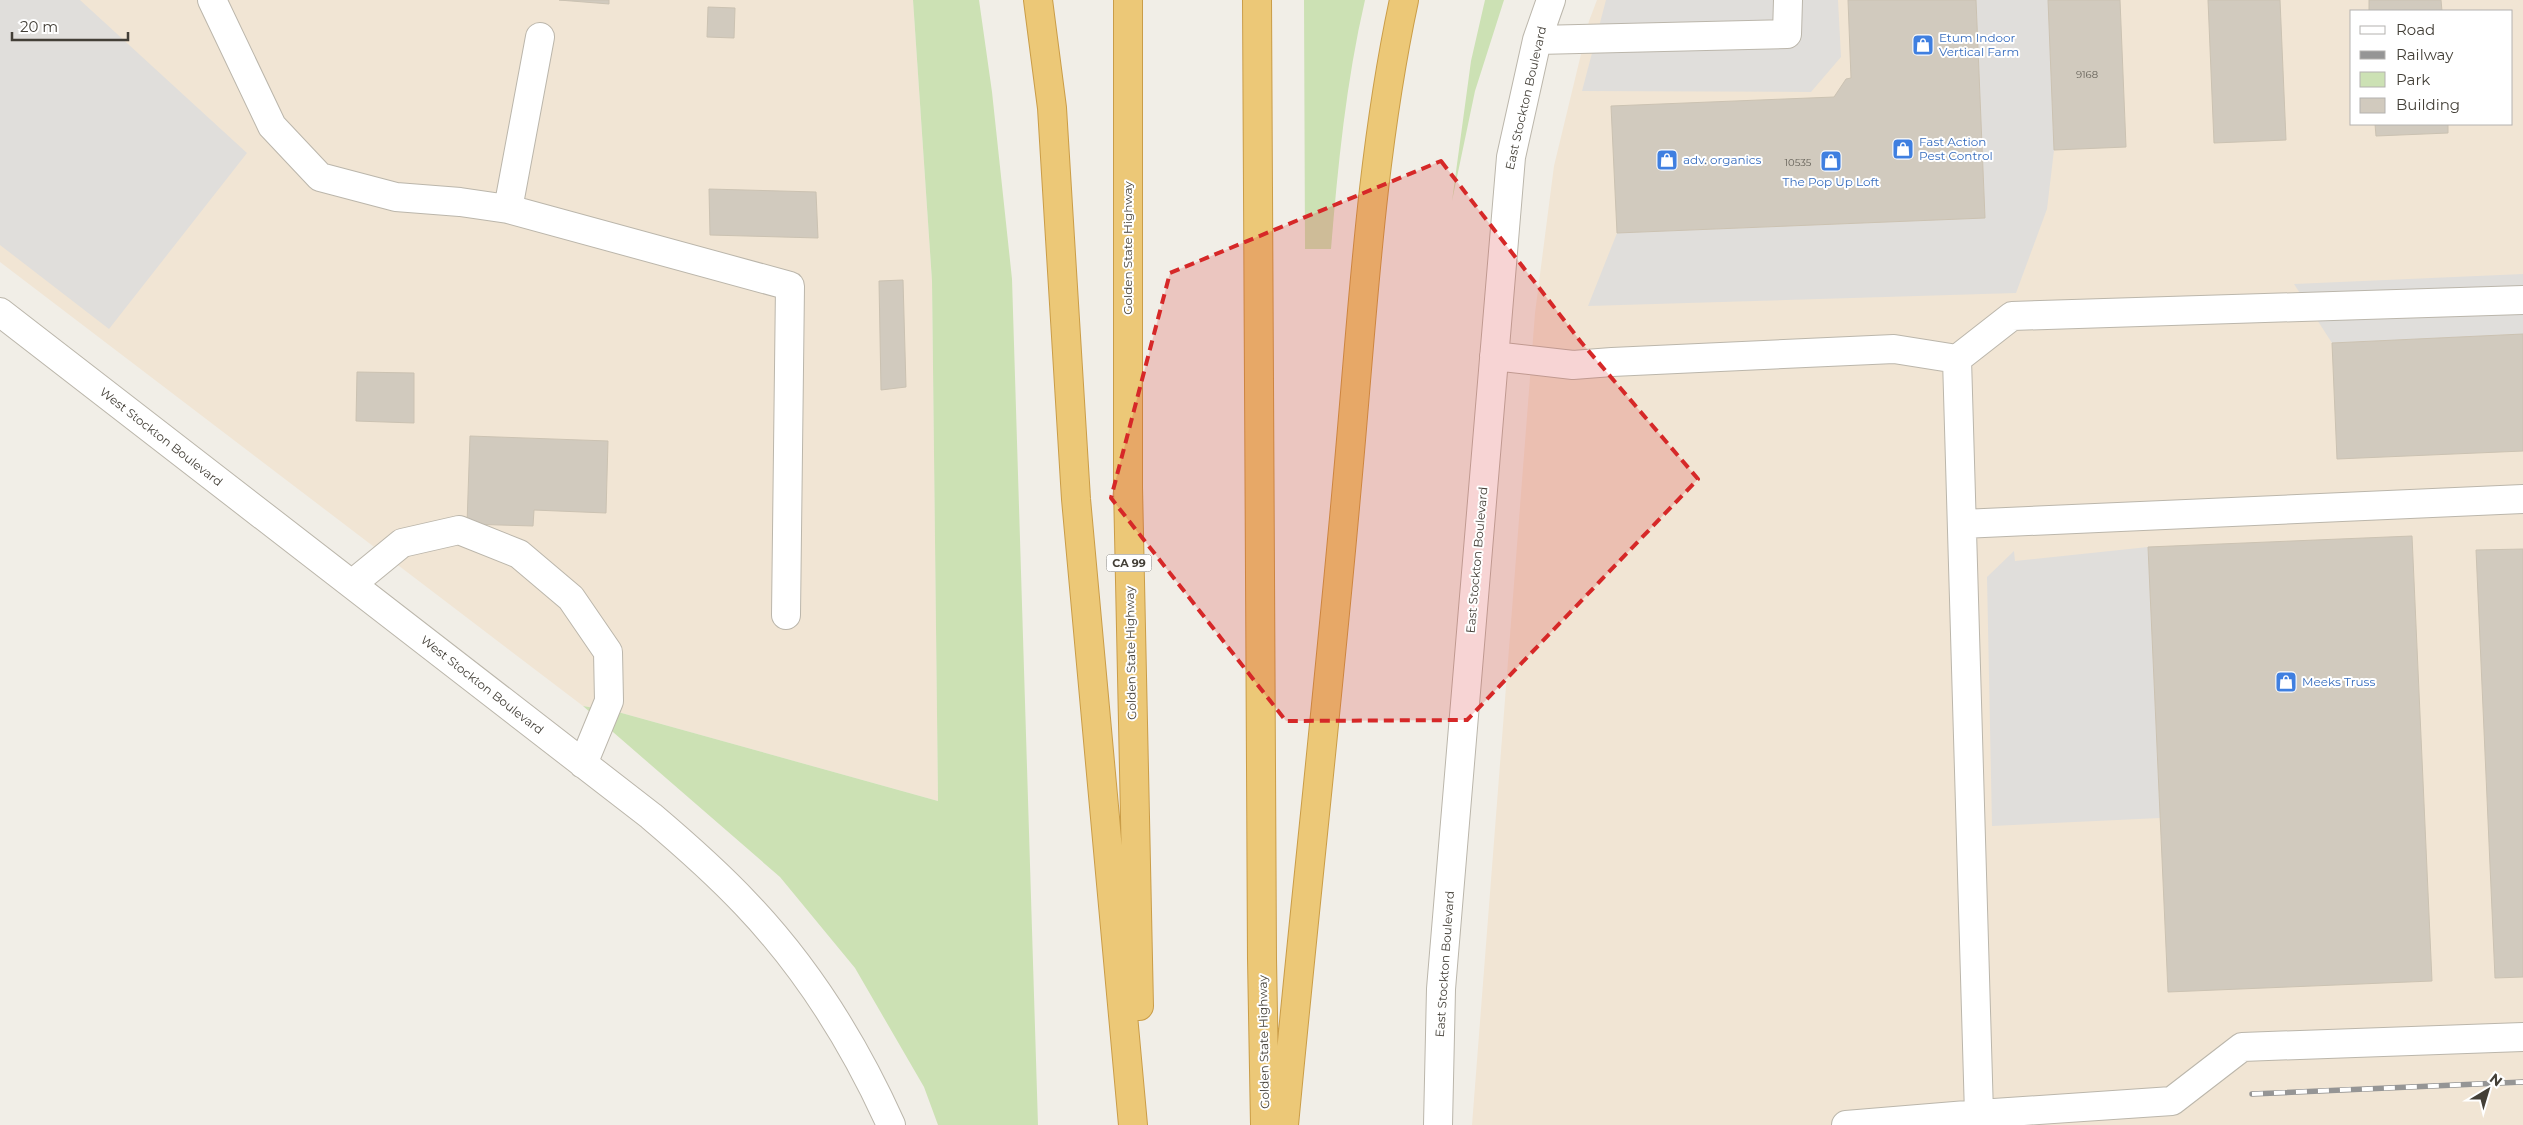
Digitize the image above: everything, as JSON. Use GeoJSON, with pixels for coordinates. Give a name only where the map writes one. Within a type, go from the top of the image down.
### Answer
{"type":"FeatureCollection","features":[{"type":"Feature","properties":{"kind":"highway"},"geometry":{"type":"LineString","coordinates":[[1038,0],[1052,108],[1076,499],[1133,1125]]}},
{"type":"Feature","properties":{"kind":"highway","name":"Golden State Highway"},"geometry":{"type":"LineString","coordinates":[[1128,0],[1128,487],[1142,1125]]}},
{"type":"Feature","properties":{"kind":"highway","name":"Golden State Highway"},"geometry":{"type":"LineString","coordinates":[[1257,0],[1262,949],[1265,1125]]}},
{"type":"Feature","properties":{"kind":"highway"},"geometry":{"type":"LineString","coordinates":[[1284,1125],[1331,662],[1376,171],[1390,75],[1404,0]]}},
{"type":"Feature","properties":{"kind":"street"},"geometry":{"type":"LineString","coordinates":[[212,0],[272,126],[320,177],[396,196],[508,209],[790,286],[786,615]]}},
{"type":"Feature","properties":{"kind":"street","name":"East Stockton Boulevard"},"geometry":{"type":"LineString","coordinates":[[1438,1125],[1441,989],[1511,157],[1537,40],[1551,0]]}},
{"type":"Feature","properties":{"kind":"street"},"geometry":{"type":"LineString","coordinates":[[1537,40],[1787,34],[1788,0]]}},
{"type":"Feature","properties":{"kind":"street"},"geometry":{"type":"LineString","coordinates":[[508,209],[540,37]]}},
{"type":"Feature","properties":{"kind":"street"},"geometry":{"type":"LineString","coordinates":[[1494,356],[1573,366],[1612,362],[1894,349],[1957,359],[2012,316],[2523,300]]}},
{"type":"Feature","properties":{"kind":"street","name":"West Stockton Boulevard"},"geometry":{"type":"LineString","coordinates":[[0,312],[583,764],[700,858],[746,904],[790,957],[830,1012],[859,1060],[891,1125]]}},
{"type":"Feature","properties":{"kind":"street"},"geometry":{"type":"LineString","coordinates":[[1957,359],[1980,1120]]}},
{"type":"Feature","properties":{"kind":"street"},"geometry":{"type":"LineString","coordinates":[[1962,524],[2523,499]]}},
{"type":"Feature","properties":{"kind":"street"},"geometry":{"type":"LineString","coordinates":[[352,584],[402,544],[459,530],[519,554],[571,598],[608,652],[608,701],[583,764]]}},
{"type":"Feature","properties":{"kind":"street"},"geometry":{"type":"LineString","coordinates":[[1846,1125],[1980,1120],[2172,1101],[2242,1047],[2523,1037]]}},
{"type":"Feature","properties":{"kind":"highlighted area"},"geometry":{"type":"Polygon","coordinates":[[[1441,161],[1581,342],[1698,479],[1467,720],[1286,721],[1111,498],[1170,273],[1441,161]]]}},
{"type":"Feature","properties":{"kind":"shaded area"},"geometry":{"type":"Polygon","coordinates":[[[0,0],[913,0],[932,281],[938,801],[618,712],[583,706],[0,262],[0,0]]]}},
{"type":"Feature","properties":{"kind":"shaded area"},"geometry":{"type":"Polygon","coordinates":[[[0,0],[80,0],[247,153],[109,329],[0,245],[0,0]]]}},
{"type":"Feature","properties":{"kind":"shaded area"},"geometry":{"type":"Polygon","coordinates":[[[1597,0],[2523,0],[2523,1125],[1472,1125],[1535,313],[1554,166],[1589,21],[1597,0]]]}},
{"type":"Feature","properties":{"kind":"shaded area"},"geometry":{"type":"Polygon","coordinates":[[[1606,0],[1838,0],[1841,57],[1811,92],[1582,91],[1606,0]]]}},
{"type":"Feature","properties":{"kind":"shaded area"},"geometry":{"type":"Polygon","coordinates":[[[1976,0],[2048,0],[2054,150],[2047,209],[2016,293],[1588,306],[1617,233],[1985,218],[1976,0]]]}},
{"type":"Feature","properties":{"kind":"shaded area"},"geometry":{"type":"Polygon","coordinates":[[[2523,274],[2523,334],[2332,343],[2294,284],[2523,274]]]}},
{"type":"Feature","properties":{"kind":"shaded area"},"geometry":{"type":"Polygon","coordinates":[[[2148,547],[2160,818],[1992,826],[1987,577],[2014,551],[2015,561],[2148,547]]]}},
{"type":"Feature","properties":{"kind":"green space"},"geometry":{"type":"Polygon","coordinates":[[[913,0],[979,0],[992,92],[1012,279],[1038,1125],[938,1125],[924,1087],[855,968],[780,877],[583,706],[618,712],[938,801],[932,281],[913,0]]]}},
{"type":"Feature","properties":{"kind":"green space"},"geometry":{"type":"Polygon","coordinates":[[[1304,0],[1365,0],[1348,93],[1331,249],[1305,249],[1304,0]]]}},
{"type":"Feature","properties":{"kind":"green space"},"geometry":{"type":"Polygon","coordinates":[[[1485,0],[1504,0],[1475,91],[1452,201],[1471,61],[1485,0]]]}},
{"type":"Feature","properties":{"kind":"building"},"geometry":{"type":"Polygon","coordinates":[[[559,0],[609,0],[609,4],[559,0]]]}},
{"type":"Feature","properties":{"kind":"building"},"geometry":{"type":"Polygon","coordinates":[[[1848,0],[1976,0],[1985,218],[1617,233],[1611,106],[1834,97],[1846,79],[1851,78],[1848,0]]]}},
{"type":"Feature","properties":{"kind":"building"},"geometry":{"type":"Polygon","coordinates":[[[2048,0],[2120,0],[2126,147],[2054,150],[2048,0]]]}},
{"type":"Feature","properties":{"kind":"building"},"geometry":{"type":"Polygon","coordinates":[[[2208,0],[2280,0],[2286,140],[2214,143],[2208,0]]]}},
{"type":"Feature","properties":{"kind":"building"},"geometry":{"type":"Polygon","coordinates":[[[2369,0],[2441,0],[2442,10],[2369,10],[2369,0]]]}},
{"type":"Feature","properties":{"kind":"building"},"geometry":{"type":"Polygon","coordinates":[[[708,7],[735,8],[734,38],[707,37],[708,7]]]}},
{"type":"Feature","properties":{"kind":"building"},"geometry":{"type":"Polygon","coordinates":[[[2375,125],[2448,125],[2448,133],[2376,136],[2375,125]]]}},
{"type":"Feature","properties":{"kind":"building"},"geometry":{"type":"Polygon","coordinates":[[[709,189],[816,192],[818,238],[710,235],[709,189]]]}},
{"type":"Feature","properties":{"kind":"building"},"geometry":{"type":"Polygon","coordinates":[[[903,280],[906,387],[881,390],[879,281],[903,280]]]}},
{"type":"Feature","properties":{"kind":"building"},"geometry":{"type":"Polygon","coordinates":[[[2523,334],[2523,451],[2337,459],[2332,343],[2523,334]]]}},
{"type":"Feature","properties":{"kind":"building"},"geometry":{"type":"Polygon","coordinates":[[[357,372],[414,373],[414,423],[356,421],[357,372]]]}},
{"type":"Feature","properties":{"kind":"building"},"geometry":{"type":"Polygon","coordinates":[[[470,436],[608,441],[606,513],[534,510],[533,526],[467,524],[470,436]]]}},
{"type":"Feature","properties":{"kind":"building","name":"Meeks Truss"},"geometry":{"type":"Polygon","coordinates":[[[2412,536],[2432,981],[2168,992],[2148,547],[2412,536]]]}},
{"type":"Feature","properties":{"kind":"building"},"geometry":{"type":"Polygon","coordinates":[[[2523,549],[2523,977],[2495,978],[2476,550],[2523,549]]]}},
{"type":"Feature","properties":{"kind":"railway"},"geometry":{"type":"LineString","coordinates":[[2252,1094],[2523,1082]]}},
{"type":"Feature","properties":{"kind":"place","name":"Etum Indoor Vertical Farm"},"geometry":{"type":"Point","coordinates":[1923,45]}},
{"type":"Feature","properties":{"kind":"place","name":"Fast Action Pest Control"},"geometry":{"type":"Point","coordinates":[1903,149]}},
{"type":"Feature","properties":{"kind":"place","name":"adv. organics"},"geometry":{"type":"Point","coordinates":[1667,160]}},
{"type":"Feature","properties":{"kind":"place","name":"The Pop Up Loft"},"geometry":{"type":"Point","coordinates":[1831,161]}},
{"type":"Feature","properties":{"kind":"place","name":"Meeks Truss"},"geometry":{"type":"Point","coordinates":[2286,682]}}]}
